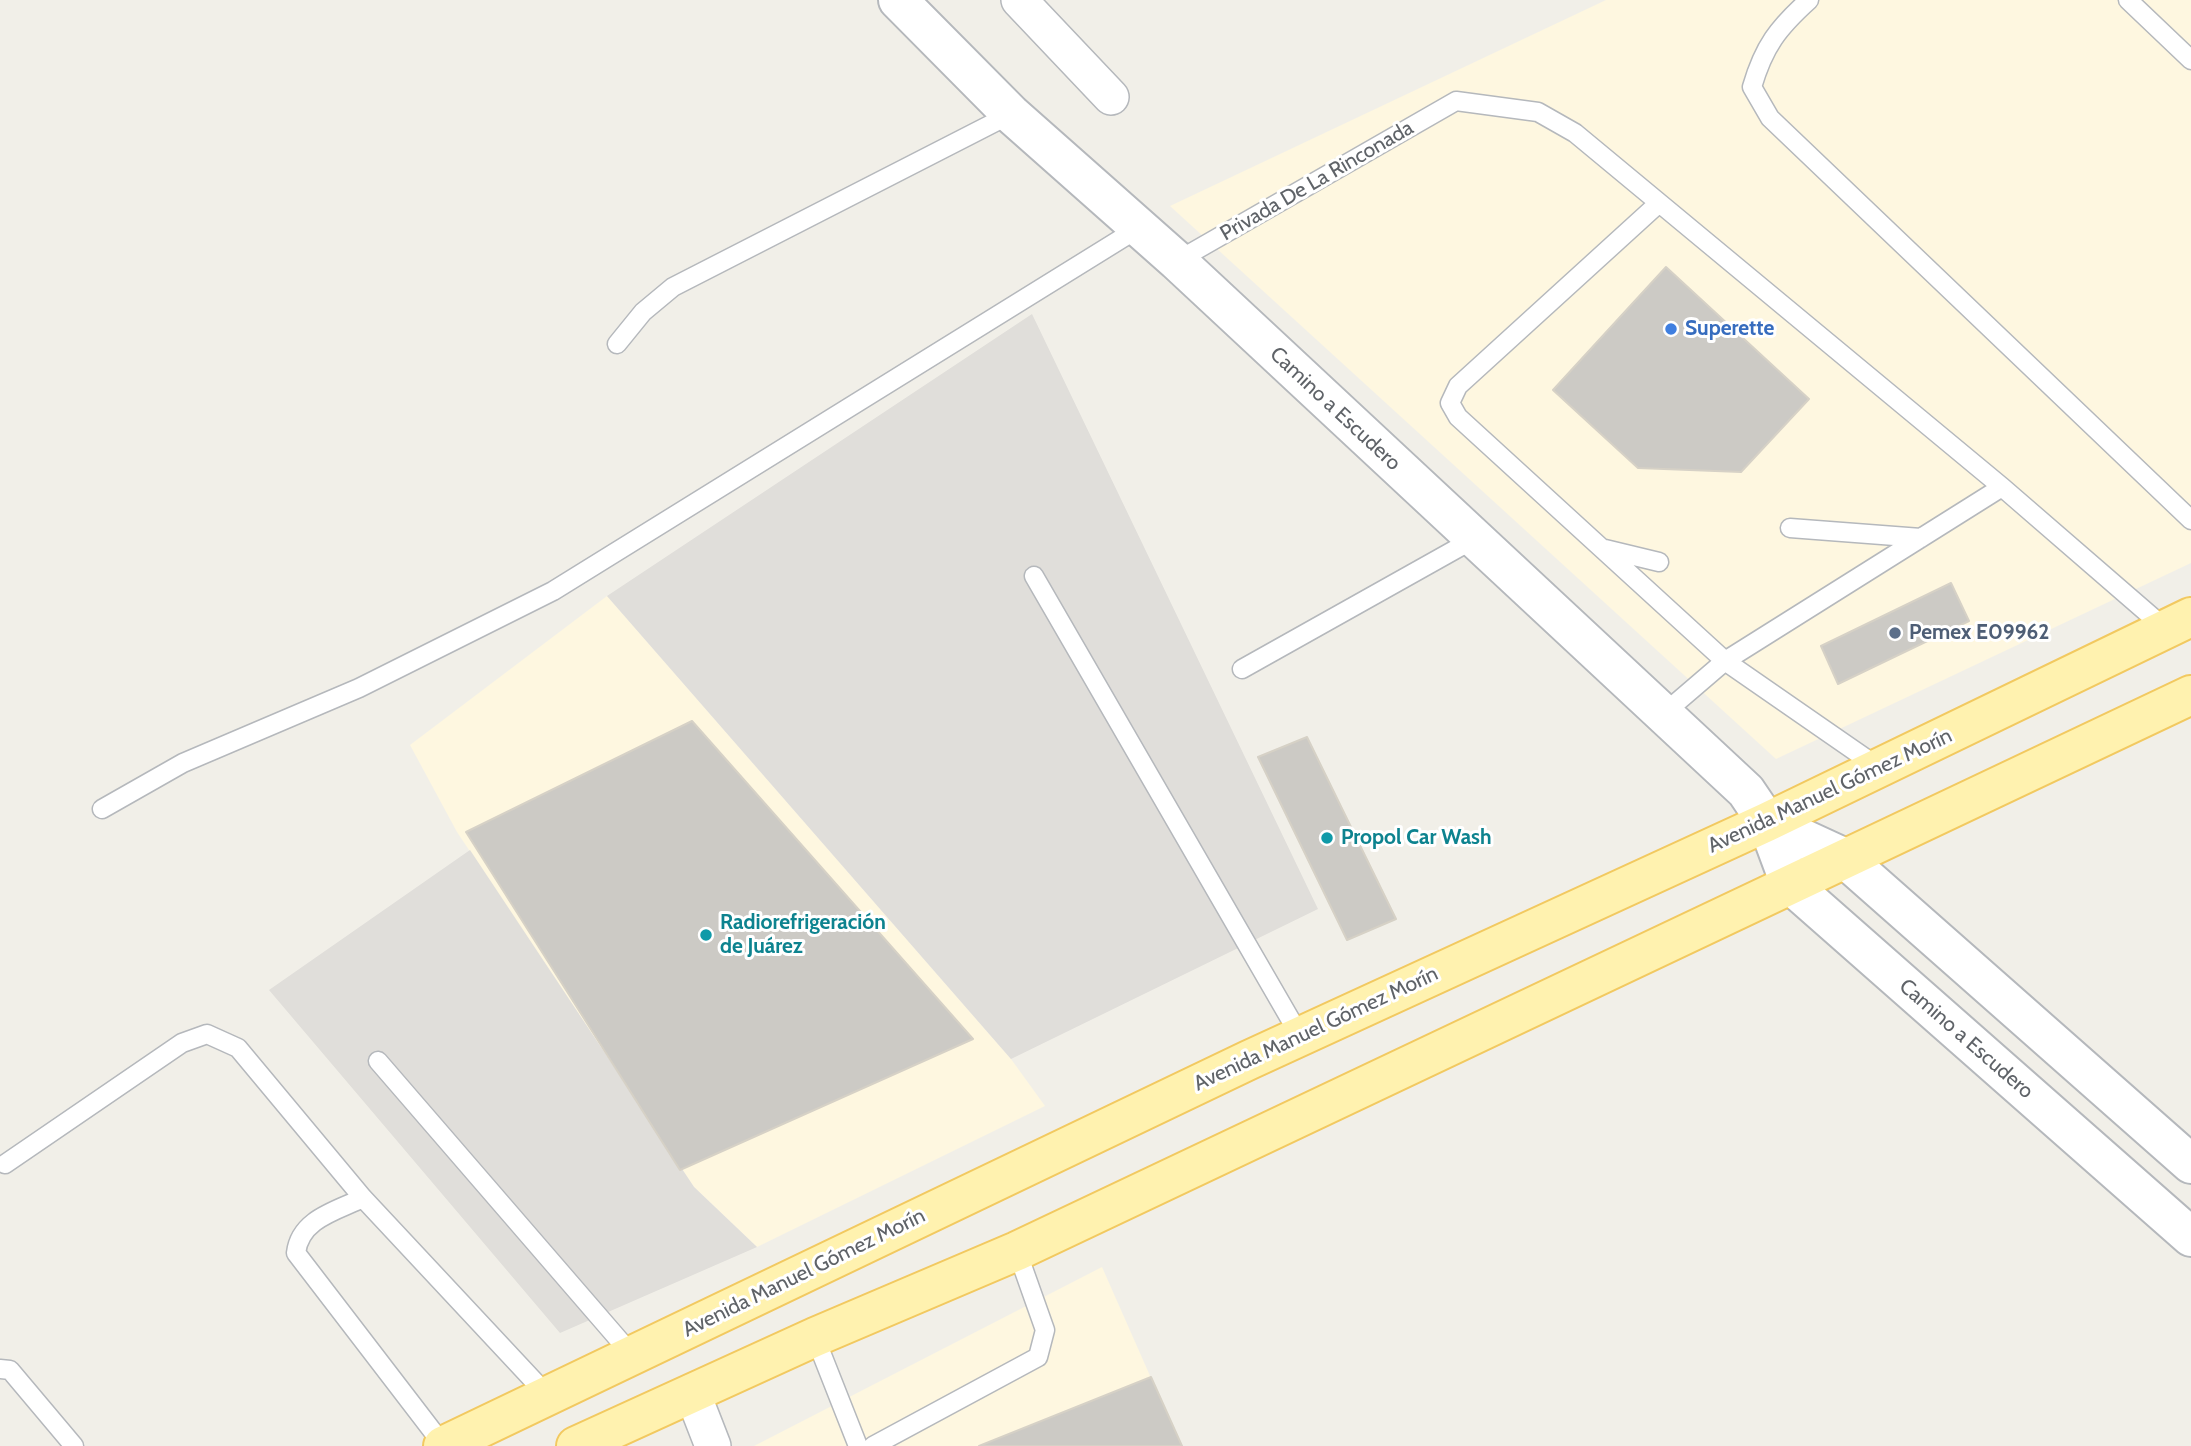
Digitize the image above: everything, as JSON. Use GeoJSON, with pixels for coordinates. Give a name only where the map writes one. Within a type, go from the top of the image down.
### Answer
{"type":"FeatureCollection","features":[{"type":"Feature","properties":{"kind":"main road","name":"Avenida Manuel Gómez Morín"},"geometry":{"type":"LineString","coordinates":[[444,1446],[1300,1036],[1766,822],[2179,623]]}},
{"type":"Feature","properties":{"kind":"main road"},"geometry":{"type":"LineString","coordinates":[[596,1442],[692,1392],[1017,1251],[1843,857],[2191,695]]}},
{"type":"Feature","properties":{"kind":"street","name":"Camino a Escudero"},"geometry":{"type":"LineString","coordinates":[[898,0],[1011,114],[1137,229],[1177,261],[1746,791],[1766,822],[1790,884],[2191,1237]]}},
{"type":"Feature","properties":{"kind":"street"},"geometry":{"type":"LineString","coordinates":[[1019,0],[1111,97]]}},
{"type":"Feature","properties":{"kind":"street"},"geometry":{"type":"LineString","coordinates":[[1766,822],[1843,857],[2191,1164]]}},
{"type":"Feature","properties":{"kind":"street"},"geometry":{"type":"LineString","coordinates":[[692,1392],[713,1446]]}},
{"type":"Feature","properties":{"kind":"lane"},"geometry":{"type":"LineString","coordinates":[[1809,0],[1779,27],[1760,57],[1752,87],[1770,118],[2190,518]]}},
{"type":"Feature","properties":{"kind":"lane"},"geometry":{"type":"LineString","coordinates":[[2128,0],[2191,60]]}},
{"type":"Feature","properties":{"kind":"lane","name":"Privada De La Rinconada"},"geometry":{"type":"LineString","coordinates":[[1177,261],[1456,102],[1538,111],[1575,133],[1659,203]]}},
{"type":"Feature","properties":{"kind":"lane"},"geometry":{"type":"LineString","coordinates":[[617,344],[643,312],[673,287],[1011,114]]}},
{"type":"Feature","properties":{"kind":"lane"},"geometry":{"type":"LineString","coordinates":[[1879,768],[1725,661],[1458,416],[1450,402],[1458,386],[1659,203],[2002,487],[2179,623]]}},
{"type":"Feature","properties":{"kind":"lane"},"geometry":{"type":"LineString","coordinates":[[102,808],[183,763],[359,688],[553,591],[1137,229]]}},
{"type":"Feature","properties":{"kind":"lane"},"geometry":{"type":"LineString","coordinates":[[1662,715],[1725,661],[2002,487]]}},
{"type":"Feature","properties":{"kind":"lane"},"geometry":{"type":"LineString","coordinates":[[1790,528],[1921,538]]}},
{"type":"Feature","properties":{"kind":"lane"},"geometry":{"type":"LineString","coordinates":[[1242,669],[1474,539]]}},
{"type":"Feature","properties":{"kind":"lane"},"geometry":{"type":"LineString","coordinates":[[1601,548],[1659,562]]}},
{"type":"Feature","properties":{"kind":"lane"},"geometry":{"type":"LineString","coordinates":[[1034,576],[1300,1036]]}},
{"type":"Feature","properties":{"kind":"lane"},"geometry":{"type":"LineString","coordinates":[[5,1164],[182,1043],[207,1034],[238,1048],[363,1198],[548,1396]]}},
{"type":"Feature","properties":{"kind":"lane"},"geometry":{"type":"LineString","coordinates":[[378,1061],[633,1356]]}},
{"type":"Feature","properties":{"kind":"lane"},"geometry":{"type":"LineString","coordinates":[[363,1198],[307,1225],[298,1239],[296,1253],[444,1446]]}},
{"type":"Feature","properties":{"kind":"lane"},"geometry":{"type":"LineString","coordinates":[[873,1446],[1038,1357],[1045,1330],[1017,1251]]}},
{"type":"Feature","properties":{"kind":"lane"},"geometry":{"type":"LineString","coordinates":[[815,1337],[858,1446]]}},
{"type":"Feature","properties":{"kind":"lane"},"geometry":{"type":"LineString","coordinates":[[0,1369],[9,1370],[74,1446]]}},
{"type":"Feature","properties":{"kind":"shaded area"},"geometry":{"type":"Polygon","coordinates":[[[1606,0],[2191,0],[2191,563],[1776,759],[1170,206],[1606,0]]]}},
{"type":"Feature","properties":{"kind":"shaded area"},"geometry":{"type":"Polygon","coordinates":[[[1032,314],[1318,909],[1011,1059],[607,596],[1032,314]]]}},
{"type":"Feature","properties":{"kind":"shaded area","name":"Radiorefrigeración de Juárez"},"geometry":{"type":"Polygon","coordinates":[[[607,596],[1011,1059],[1045,1106],[757,1247],[694,1187],[457,832],[410,745],[607,596]]]}},
{"type":"Feature","properties":{"kind":"shaded area"},"geometry":{"type":"Polygon","coordinates":[[[470,850],[694,1187],[757,1247],[560,1333],[269,990],[470,850]]]}},
{"type":"Feature","properties":{"kind":"shaded area"},"geometry":{"type":"Polygon","coordinates":[[[1102,1267],[1181,1446],[754,1446],[1102,1267]]]}},
{"type":"Feature","properties":{"kind":"building","name":"Superette"},"geometry":{"type":"Polygon","coordinates":[[[1666,267],[1809,399],[1741,472],[1638,468],[1553,390],[1666,267]]]}},
{"type":"Feature","properties":{"kind":"building","name":"Pemex E09962"},"geometry":{"type":"Polygon","coordinates":[[[1951,583],[1969,621],[1838,684],[1821,646],[1951,583]]]}},
{"type":"Feature","properties":{"kind":"building","name":"Radiorefrigeración de Juárez"},"geometry":{"type":"Polygon","coordinates":[[[692,721],[973,1039],[680,1170],[466,832],[692,721]]]}},
{"type":"Feature","properties":{"kind":"building","name":"Propol Car Wash"},"geometry":{"type":"Polygon","coordinates":[[[1307,737],[1396,919],[1347,940],[1258,757],[1307,737]]]}},
{"type":"Feature","properties":{"kind":"building"},"geometry":{"type":"Polygon","coordinates":[[[1151,1377],[1182,1446],[979,1446],[1151,1377]]]}},
{"type":"Feature","properties":{"kind":"place","name":"Superette"},"geometry":{"type":"Point","coordinates":[1671,329]}},
{"type":"Feature","properties":{"kind":"place","name":"Pemex E09962"},"geometry":{"type":"Point","coordinates":[1895,633]}},
{"type":"Feature","properties":{"kind":"place","name":"Propol Car Wash"},"geometry":{"type":"Point","coordinates":[1327,838]}},
{"type":"Feature","properties":{"kind":"place","name":"Radiorefrigeración de Juárez"},"geometry":{"type":"Point","coordinates":[706,935]}}]}
